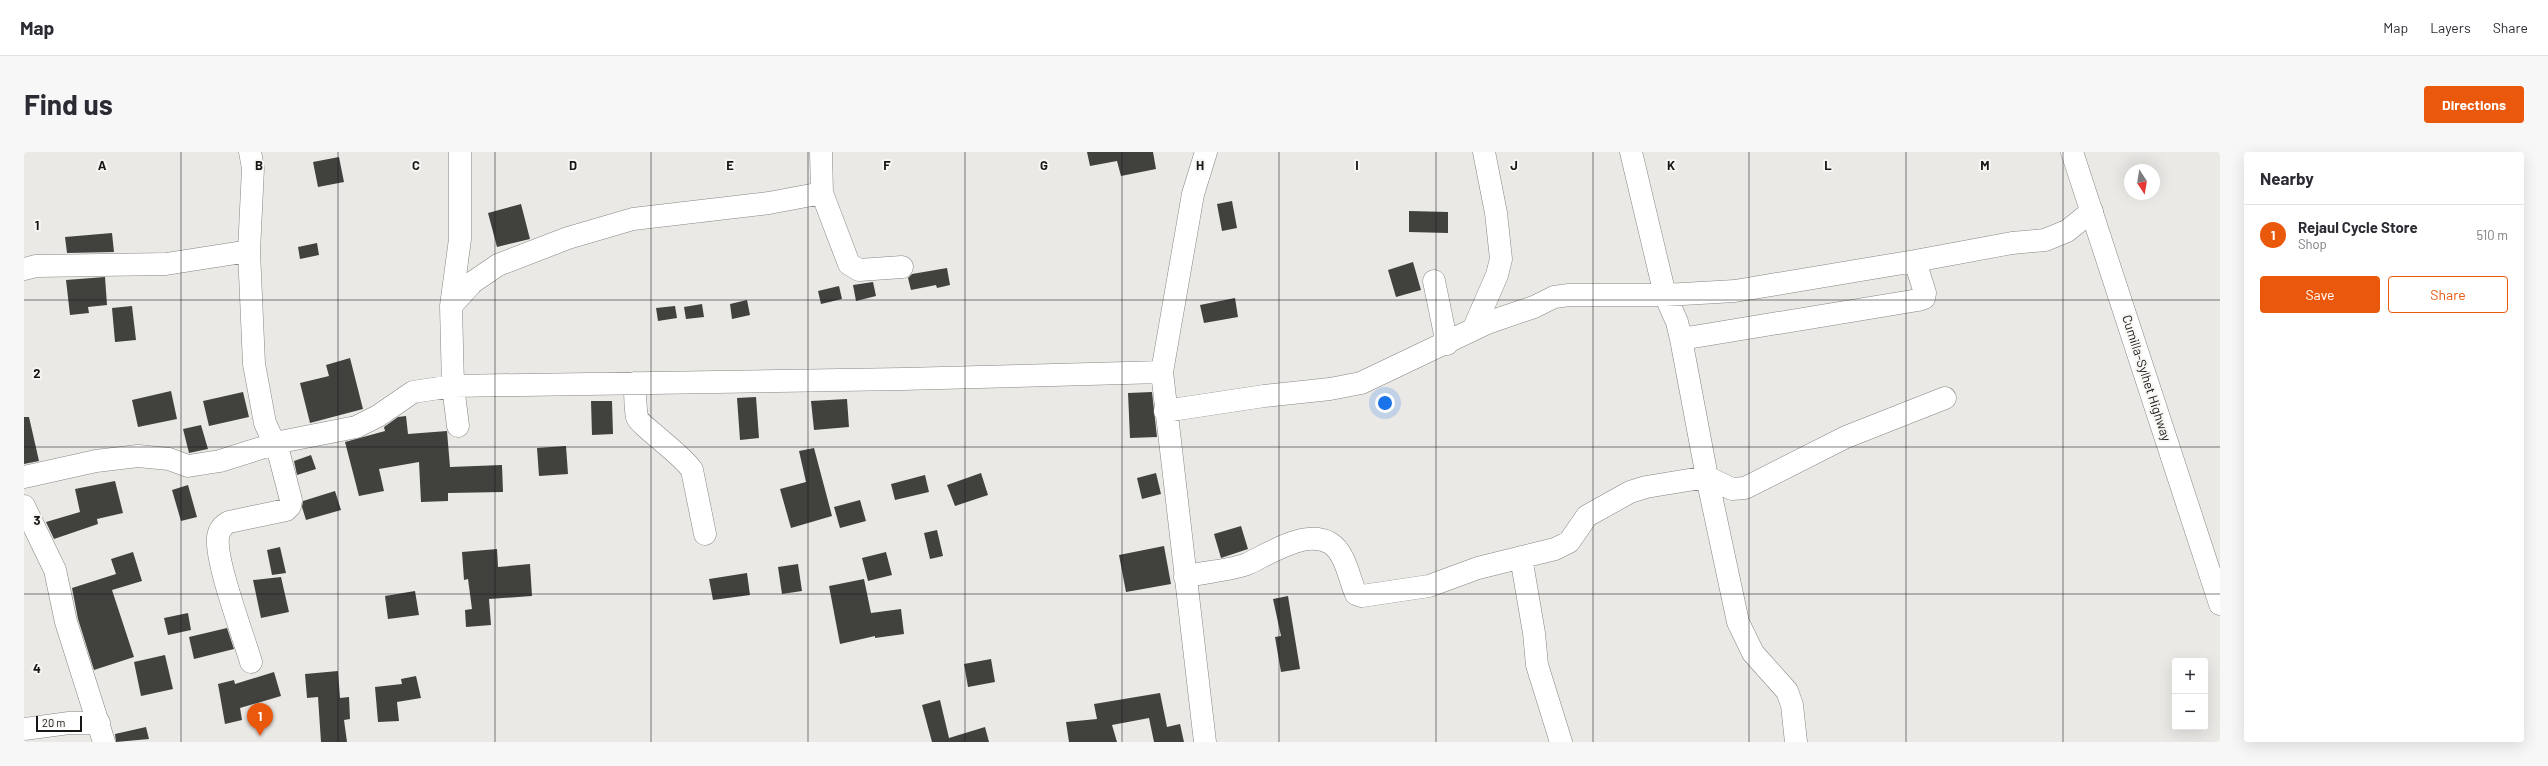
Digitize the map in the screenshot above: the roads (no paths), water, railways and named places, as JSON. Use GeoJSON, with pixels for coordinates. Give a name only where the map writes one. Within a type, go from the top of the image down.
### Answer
{"type":"FeatureCollection","features":[{"type":"Feature","properties":{"kind":"main road"},"geometry":{"type":"LineString","coordinates":[[250,152],[253,168],[249,251],[254,364],[265,422],[289,488],[290,506],[286,510],[229,522],[224,525],[218,537],[227,584],[251,662]]}},
{"type":"Feature","properties":{"kind":"main road"},"geometry":{"type":"LineString","coordinates":[[458,426],[453,386],[451,306],[460,239],[460,152]]}},
{"type":"Feature","properties":{"kind":"main road"},"geometry":{"type":"LineString","coordinates":[[821,152],[822,193],[849,264],[859,270],[902,267]]}},
{"type":"Feature","properties":{"kind":"main road"},"geometry":{"type":"LineString","coordinates":[[1205,742],[1165,411],[1162,372],[1193,194],[1206,152]]}},
{"type":"Feature","properties":{"kind":"main road"},"geometry":{"type":"LineString","coordinates":[[1473,330],[1498,275],[1501,259],[1496,213],[1484,152]]}},
{"type":"Feature","properties":{"kind":"main road"},"geometry":{"type":"LineString","coordinates":[[1632,152],[1665,295],[1677,322],[1681,339],[1707,478],[1738,622],[1754,653],[1788,691],[1792,705],[1796,742]]}},
{"type":"Feature","properties":{"kind":"main road","name":"Cumilla-Sylhet Highway"},"geometry":{"type":"LineString","coordinates":[[2072,152],[2220,604]]}},
{"type":"Feature","properties":{"kind":"main road"},"geometry":{"type":"LineString","coordinates":[[451,306],[473,282],[498,265],[568,238],[633,219],[769,203],[822,193]]}},
{"type":"Feature","properties":{"kind":"main road"},"geometry":{"type":"LineString","coordinates":[[1165,411],[1264,396],[1330,389],[1361,383],[1447,344],[1473,330],[1534,307],[1554,297],[1569,294],[1665,295],[1735,291],[2012,243],[2045,240],[2067,231],[2092,211]]}},
{"type":"Feature","properties":{"kind":"main road"},"geometry":{"type":"LineString","coordinates":[[24,269],[36,266],[166,264],[249,251]]}},
{"type":"Feature","properties":{"kind":"main road"},"geometry":{"type":"LineString","coordinates":[[1681,339],[1924,298],[1925,293],[1915,261]]}},
{"type":"Feature","properties":{"kind":"main road"},"geometry":{"type":"LineString","coordinates":[[1434,281],[1447,344]]}},
{"type":"Feature","properties":{"kind":"main road"},"geometry":{"type":"LineString","coordinates":[[24,477],[96,461],[138,456],[169,459],[188,466],[220,461],[274,444],[356,427],[378,416],[413,392],[453,386],[902,380],[1162,372]]}},
{"type":"Feature","properties":{"kind":"main road"},"geometry":{"type":"LineString","coordinates":[[635,383],[637,418],[642,426],[654,433],[687,462],[692,470],[705,534]]}},
{"type":"Feature","properties":{"kind":"main road"},"geometry":{"type":"LineString","coordinates":[[1185,578],[1202,572],[1247,564],[1277,548],[1311,539],[1330,543],[1338,552],[1356,594],[1362,596],[1429,586],[1478,568],[1555,549],[1569,542],[1587,516],[1630,492],[1662,484],[1707,478],[1732,489],[1745,488],[1846,437],[1945,398]]}},
{"type":"Feature","properties":{"kind":"main road"},"geometry":{"type":"LineString","coordinates":[[24,506],[55,570],[66,622],[102,733]]}},
{"type":"Feature","properties":{"kind":"main road"},"geometry":{"type":"LineString","coordinates":[[1521,557],[1534,633],[1537,665],[1561,742]]}},
{"type":"Feature","properties":{"kind":"main road"},"geometry":{"type":"LineString","coordinates":[[24,729],[69,723],[102,733]]}},
{"type":"Feature","properties":{"kind":"place","name":"Rejaul Cycle Store"},"geometry":{"type":"Point","coordinates":[260,736]}}]}
